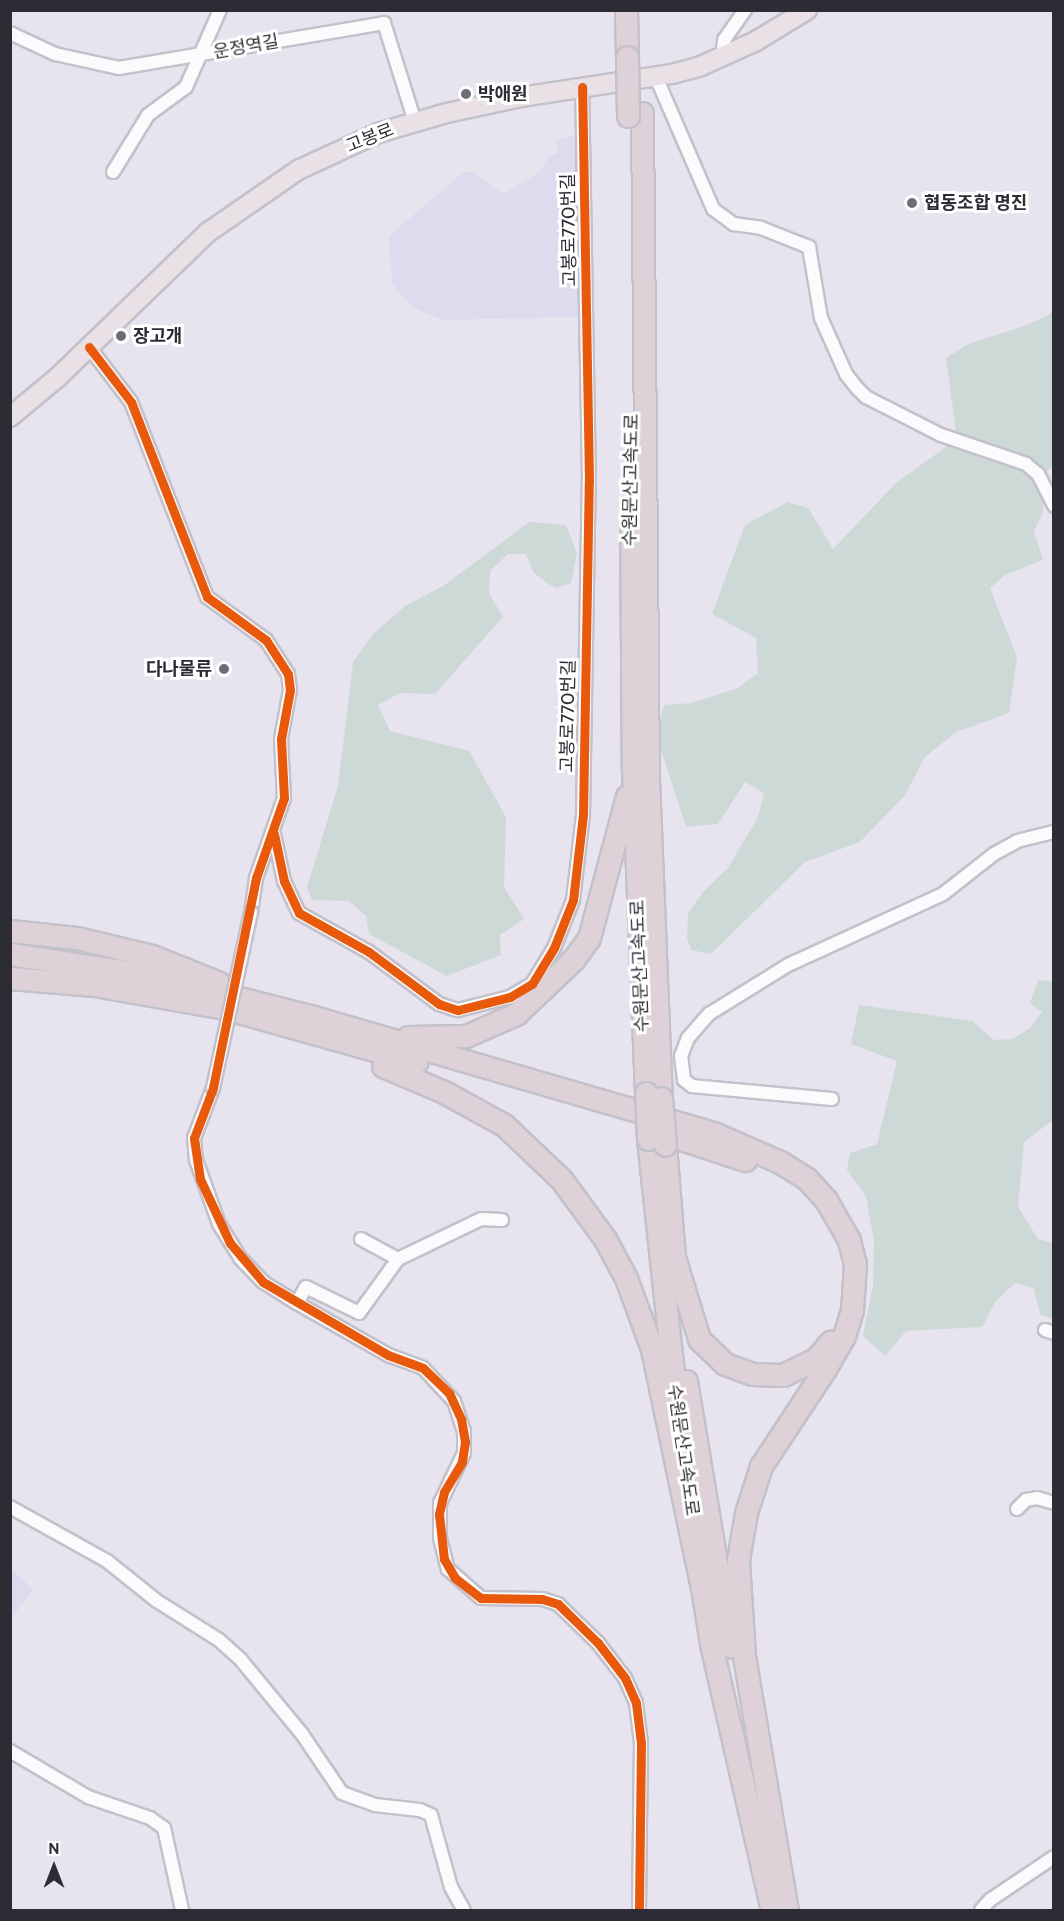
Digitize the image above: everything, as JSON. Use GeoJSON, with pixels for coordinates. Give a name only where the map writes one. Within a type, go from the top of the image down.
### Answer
{"type":"FeatureCollection","features":[{"type":"Feature","properties":{"kind":"highway","name":"수원문산고속도로"},"geometry":{"type":"LineString","coordinates":[[626,10],[634,56],[654,1095]]}},
{"type":"Feature","properties":{"kind":"highway","name":"수원문산고속도로"},"geometry":{"type":"LineString","coordinates":[[634,56],[641,10]]}},
{"type":"Feature","properties":{"kind":"highway","name":"수원문산고속도로"},"geometry":{"type":"LineString","coordinates":[[635,115],[630,559],[633,770],[666,1316],[702,1588],[772,1911]]}},
{"type":"Feature","properties":{"kind":"highway"},"geometry":{"type":"LineString","coordinates":[[10,988],[146,1002],[189,1002],[252,1009],[314,1017],[389,1035],[430,1038],[466,1036],[516,1014],[573,960],[589,938],[608,878],[633,770]]}},
{"type":"Feature","properties":{"kind":"highway"},"geometry":{"type":"LineString","coordinates":[[10,931],[77,938],[152,956],[212,980],[252,1009]]}},
{"type":"Feature","properties":{"kind":"highway"},"geometry":{"type":"LineString","coordinates":[[10,939],[99,950],[212,980]]}},
{"type":"Feature","properties":{"kind":"highway"},"geometry":{"type":"LineString","coordinates":[[10,948],[144,967],[412,1076],[504,1125],[534,1151],[586,1209],[626,1278],[652,1348],[702,1588]]}},
{"type":"Feature","properties":{"kind":"highway"},"geometry":{"type":"LineString","coordinates":[[10,954],[148,975],[252,1009],[722,1152],[778,1176],[818,1210],[838,1246],[845,1288],[837,1329],[822,1352],[801,1369],[767,1376],[738,1370],[711,1353],[699,1339],[674,1257]]}},
{"type":"Feature","properties":{"kind":"highway"},"geometry":{"type":"LineString","coordinates":[[10,963],[94,974],[150,987],[189,1002]]}},
{"type":"Feature","properties":{"kind":"highway"},"geometry":{"type":"LineString","coordinates":[[10,969],[189,1002]]}},
{"type":"Feature","properties":{"kind":"highway"},"geometry":{"type":"LineString","coordinates":[[10,978],[149,993]]}},
{"type":"Feature","properties":{"kind":"highway"},"geometry":{"type":"LineString","coordinates":[[314,1017],[716,1134],[756,1149],[807,1179],[838,1217],[855,1264],[852,1310],[844,1336],[830,1361],[761,1466],[746,1513],[738,1560],[744,1656],[787,1911]]}},
{"type":"Feature","properties":{"kind":"highway","name":"수원문산고속도로"},"geometry":{"type":"LineString","coordinates":[[657,1142],[674,1257],[685,1374],[719,1591],[787,1911]]}},
{"type":"Feature","properties":{"kind":"main road","name":"고봉로"},"geometry":{"type":"LineString","coordinates":[[10,417],[89,347],[207,233],[248,201],[298,170],[378,133],[415,122],[582,87],[656,77],[722,57],[807,10]]}},
{"type":"Feature","properties":{"kind":"street"},"geometry":{"type":"LineString","coordinates":[[112,172],[148,115],[186,87],[204,54],[220,10]]}},
{"type":"Feature","properties":{"kind":"street"},"geometry":{"type":"LineString","coordinates":[[722,57],[724,40],[745,10]]}},
{"type":"Feature","properties":{"kind":"street","name":"운정역길"},"geometry":{"type":"LineString","coordinates":[[10,33],[55,54],[119,68],[384,23],[415,122]]}},
{"type":"Feature","properties":{"kind":"street"},"geometry":{"type":"LineString","coordinates":[[656,77],[713,209],[734,224],[760,228],[809,247],[821,318],[846,374],[857,388],[867,397],[941,435],[1026,464],[1038,474],[1053,506]]}},
{"type":"Feature","properties":{"kind":"street","name":"고봉로770번길"},"geometry":{"type":"LineString","coordinates":[[274,834],[284,881],[299,913],[369,952],[439,1004],[458,1010],[510,997],[532,984],[554,948],[573,900],[583,815],[589,481],[582,87]]}},
{"type":"Feature","properties":{"kind":"street"},"geometry":{"type":"LineString","coordinates":[[89,347],[131,402],[207,597],[266,640],[288,674],[290,690],[280,739],[284,798],[274,834],[256,878],[251,912],[213,1088],[194,1138],[200,1179],[219,1224],[240,1258],[263,1282],[388,1355],[423,1368],[454,1401],[464,1431],[464,1453],[440,1503],[439,1526],[444,1559],[455,1578],[481,1598],[542,1599],[558,1604],[598,1643],[626,1678],[636,1703],[641,1743],[639,1911]]}},
{"type":"Feature","properties":{"kind":"street"},"geometry":{"type":"LineString","coordinates":[[832,1098],[692,1086],[684,1080],[681,1056],[688,1038],[709,1014],[788,965],[943,894],[994,854],[1017,841],[1053,832]]}},
{"type":"Feature","properties":{"kind":"street"},"geometry":{"type":"LineString","coordinates":[[297,1303],[306,1287],[359,1313],[398,1259],[481,1219],[502,1220]]}},
{"type":"Feature","properties":{"kind":"street"},"geometry":{"type":"LineString","coordinates":[[361,1239],[398,1259]]}},
{"type":"Feature","properties":{"kind":"street"},"geometry":{"type":"LineString","coordinates":[[1017,1509],[1026,1500],[1037,1498],[1053,1503]]}},
{"type":"Feature","properties":{"kind":"street"},"geometry":{"type":"LineString","coordinates":[[10,1507],[107,1561],[157,1601],[219,1640],[248,1667],[302,1734],[342,1793],[375,1805],[420,1810],[431,1815],[452,1887],[464,1911]]}},
{"type":"Feature","properties":{"kind":"street"},"geometry":{"type":"LineString","coordinates":[[10,1751],[88,1797],[150,1818],[164,1828],[182,1911]]}},
{"type":"Feature","properties":{"kind":"street"},"geometry":{"type":"LineString","coordinates":[[981,1911],[990,1900],[1053,1857]]}},
{"type":"Feature","properties":{"kind":"shaded area"},"geometry":{"type":"Polygon","coordinates":[[[577,135],[583,317],[442,320],[411,307],[392,284],[389,236],[464,172],[473,172],[503,194],[539,172],[549,157],[559,152],[556,140],[577,135]]]}},
{"type":"Feature","properties":{"kind":"shaded area"},"geometry":{"type":"Polygon","coordinates":[[[1053,308],[1053,466],[1043,475],[1043,513],[1034,531],[1043,560],[1005,575],[990,588],[1017,657],[1009,713],[956,732],[925,757],[905,795],[860,842],[805,862],[711,954],[691,950],[687,938],[688,913],[703,892],[728,868],[758,817],[764,793],[745,782],[718,824],[686,827],[662,753],[657,723],[665,705],[692,703],[738,688],[758,673],[756,638],[712,614],[745,525],[788,502],[808,508],[833,549],[896,483],[957,439],[946,358],[968,344],[1027,325],[1050,314],[1053,308]]]}},
{"type":"Feature","properties":{"kind":"shaded area"},"geometry":{"type":"Polygon","coordinates":[[[529,522],[566,525],[577,554],[571,583],[557,588],[550,585],[533,572],[526,554],[508,554],[490,571],[489,593],[503,617],[435,694],[400,693],[378,705],[390,731],[469,751],[506,817],[504,887],[524,919],[500,935],[501,955],[447,976],[369,934],[366,916],[349,901],[312,900],[307,887],[338,786],[353,662],[373,634],[405,606],[443,586],[529,522]]]}},
{"type":"Feature","properties":{"kind":"shaded area"},"geometry":{"type":"Polygon","coordinates":[[[1038,980],[1053,981],[1053,1120],[1024,1142],[1018,1207],[1038,1239],[1053,1243],[1053,1319],[1040,1314],[1034,1288],[1015,1283],[996,1301],[982,1327],[906,1331],[885,1356],[863,1336],[873,1285],[874,1242],[866,1196],[847,1170],[850,1153],[877,1144],[897,1061],[851,1044],[859,1005],[972,1021],[994,1040],[1013,1039],[1030,1028],[1042,1012],[1030,1003],[1038,980]]]}},
{"type":"Feature","properties":{"kind":"shaded area"},"geometry":{"type":"Polygon","coordinates":[[[11,1569],[33,1589],[11,1619],[11,1569]]]}},
{"type":"Feature","properties":{"kind":"cycle path"},"geometry":{"type":"LineString","coordinates":[[274,834],[284,881],[299,913],[369,952],[439,1004],[458,1010],[510,997],[532,984],[554,948],[573,900],[583,815],[589,481],[582,87]]}},
{"type":"Feature","properties":{"kind":"cycle path"},"geometry":{"type":"LineString","coordinates":[[89,347],[131,402],[207,597],[266,640],[288,674],[290,690],[281,739],[284,798],[256,878],[213,1088],[194,1138],[200,1179],[230,1243],[263,1282],[388,1355],[423,1368],[449,1393],[461,1419],[465,1442],[462,1462],[444,1492],[439,1514],[444,1559],[455,1578],[481,1598],[542,1599],[558,1604],[598,1643],[625,1678],[636,1703],[641,1743],[639,1910]]}},
{"type":"Feature","properties":{"kind":"place","name":"박애원"},"geometry":{"type":"Point","coordinates":[466,94]}},
{"type":"Feature","properties":{"kind":"place","name":"협동조합 명진"},"geometry":{"type":"Point","coordinates":[912,203]}},
{"type":"Feature","properties":{"kind":"place","name":"장고개"},"geometry":{"type":"Point","coordinates":[121,336]}},
{"type":"Feature","properties":{"kind":"place","name":"다나물류"},"geometry":{"type":"Point","coordinates":[224,669]}}]}
